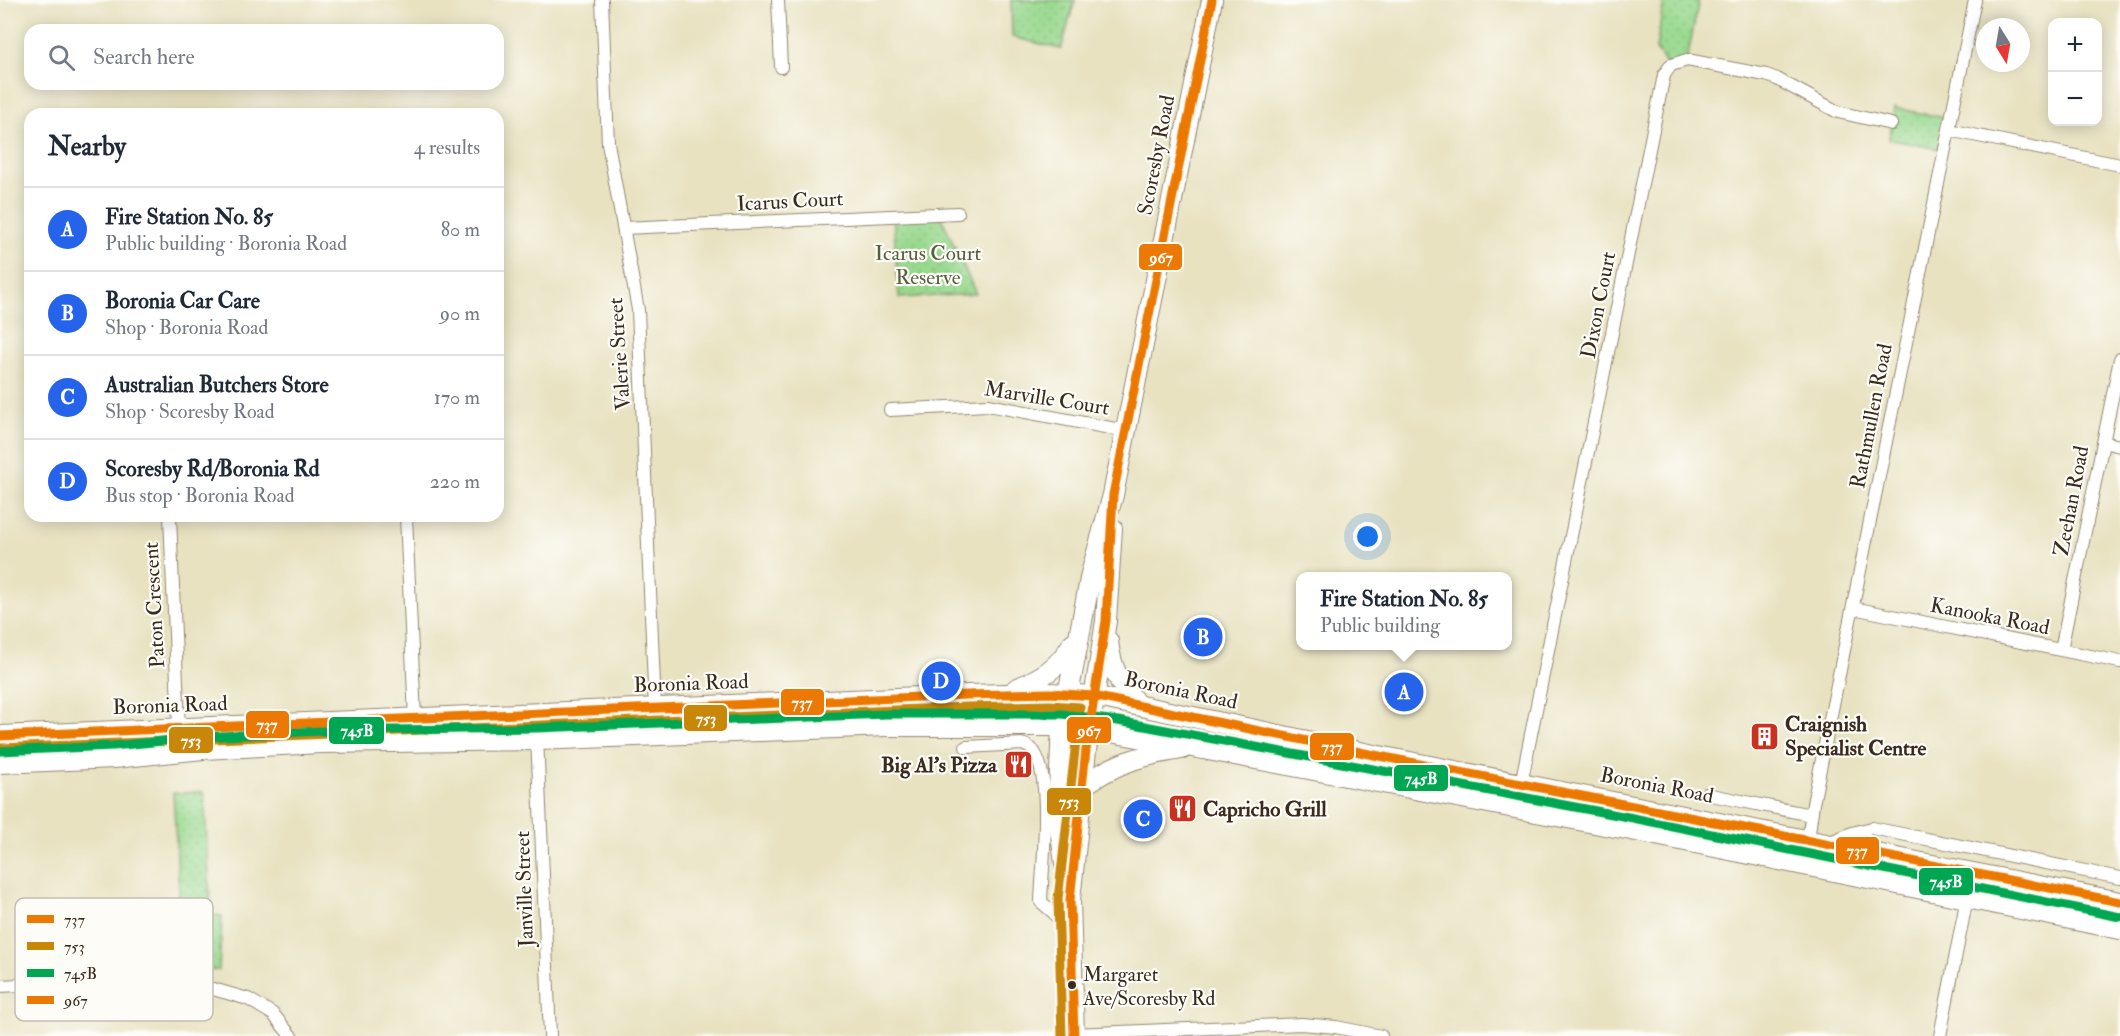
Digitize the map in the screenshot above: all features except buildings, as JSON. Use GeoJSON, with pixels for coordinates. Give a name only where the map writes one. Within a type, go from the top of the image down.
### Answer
{"type":"FeatureCollection","features":[{"type":"Feature","properties":{"kind":"main road","name":"Scoresby Road"},"geometry":{"type":"LineString","coordinates":[[1070,900],[1058,813],[1062,726],[1067,694],[1091,574],[1113,495],[1212,0]]}},
{"type":"Feature","properties":{"kind":"main road","name":"Scoresby Road"},"geometry":{"type":"LineString","coordinates":[[1074,1035],[1070,900],[1093,696],[1106,621],[1113,495]]}},
{"type":"Feature","properties":{"kind":"main road"},"geometry":{"type":"LineString","coordinates":[[1106,621],[1113,670],[1137,705]]}},
{"type":"Feature","properties":{"kind":"main road"},"geometry":{"type":"LineString","coordinates":[[1005,694],[1039,680],[1055,668],[1066,656],[1079,633]]}},
{"type":"Feature","properties":{"kind":"main road","name":"Boronia Road"},"geometry":{"type":"LineString","coordinates":[[0,736],[1005,694],[1093,696],[1521,784],[2120,902]]}},
{"type":"Feature","properties":{"kind":"main road"},"geometry":{"type":"LineString","coordinates":[[0,764],[114,758],[203,749],[291,744],[537,740],[886,726],[1062,726],[1193,747],[1626,830],[2120,929]]}},
{"type":"Feature","properties":{"kind":"main road"},"geometry":{"type":"LineString","coordinates":[[1082,787],[1108,769],[1128,760],[1193,747]]}},
{"type":"Feature","properties":{"kind":"main road"},"geometry":{"type":"LineString","coordinates":[[1802,866],[1817,842]]}},
{"type":"Feature","properties":{"kind":"street","name":"Valerie Street"},"geometry":{"type":"LineString","coordinates":[[602,0],[608,143],[638,310],[655,708]]}},
{"type":"Feature","properties":{"kind":"street"},"geometry":{"type":"LineString","coordinates":[[778,0],[782,67]]}},
{"type":"Feature","properties":{"kind":"street","name":"Rathmullen Road"},"geometry":{"type":"LineString","coordinates":[[1817,842],[1811,815],[1975,0]]}},
{"type":"Feature","properties":{"kind":"street","name":"Dixon Court"},"geometry":{"type":"LineString","coordinates":[[1521,784],[1664,75],[1677,62],[1689,60],[1766,75],[1838,112],[1891,124]]}},
{"type":"Feature","properties":{"kind":"street"},"geometry":{"type":"LineString","coordinates":[[1949,130],[2120,165]]}},
{"type":"Feature","properties":{"kind":"street","name":"Icarus Court"},"geometry":{"type":"LineString","coordinates":[[623,228],[958,213]]}},
{"type":"Feature","properties":{"kind":"street","name":"Zeehan Road"},"geometry":{"type":"LineString","coordinates":[[2061,650],[2120,359]]}},
{"type":"Feature","properties":{"kind":"street","name":"Marville Court"},"geometry":{"type":"LineString","coordinates":[[890,410],[988,405],[1126,431]]}},
{"type":"Feature","properties":{"kind":"street"},"geometry":{"type":"LineString","coordinates":[[2103,442],[2120,446]]}},
{"type":"Feature","properties":{"kind":"street","name":"Paton Crescent"},"geometry":{"type":"LineString","coordinates":[[170,522],[179,729]]}},
{"type":"Feature","properties":{"kind":"street"},"geometry":{"type":"LineString","coordinates":[[406,522],[415,719]]}},
{"type":"Feature","properties":{"kind":"street","name":"Kanooka Road"},"geometry":{"type":"LineString","coordinates":[[1853,608],[2120,662]]}},
{"type":"Feature","properties":{"kind":"street","name":"Janville Street"},"geometry":{"type":"LineString","coordinates":[[536,714],[550,1036]]}},
{"type":"Feature","properties":{"kind":"street"},"geometry":{"type":"LineString","coordinates":[[966,747],[1022,744],[1030,747],[1034,752],[1040,766],[1043,789],[1045,852],[1041,866],[1041,902],[1054,913],[1070,936]]}},
{"type":"Feature","properties":{"kind":"street","name":"Boronia Road"},"geometry":{"type":"LineString","coordinates":[[1706,794],[1811,815]]}},
{"type":"Feature","properties":{"kind":"street"},"geometry":{"type":"LineString","coordinates":[[1817,842],[1872,828],[2120,878]]}},
{"type":"Feature","properties":{"kind":"street"},"geometry":{"type":"LineString","coordinates":[[1940,1036],[1972,872]]}},
{"type":"Feature","properties":{"kind":"street"},"geometry":{"type":"LineString","coordinates":[[0,986],[15,985]]}},
{"type":"Feature","properties":{"kind":"street"},"geometry":{"type":"LineString","coordinates":[[213,989],[248,999],[273,1014],[291,1036]]}},
{"type":"Feature","properties":{"kind":"street"},"geometry":{"type":"LineString","coordinates":[[1074,1035],[1302,1024],[1336,1027],[1381,1036]]}},
{"type":"Feature","properties":{"kind":"green space"},"geometry":{"type":"Polygon","coordinates":[[[1011,0],[1075,0],[1061,49],[1012,37],[1011,0]]]}},
{"type":"Feature","properties":{"kind":"green space"},"geometry":{"type":"Polygon","coordinates":[[[1664,0],[1699,0],[1687,60],[1669,68],[1656,49],[1664,0]]]}},
{"type":"Feature","properties":{"kind":"green space"},"geometry":{"type":"Polygon","coordinates":[[[1895,108],[1951,119],[1945,150],[1889,139],[1895,108]]]}},
{"type":"Feature","properties":{"kind":"green space","name":"Icarus Court Reserve"},"geometry":{"type":"Polygon","coordinates":[[[940,214],[976,294],[899,298],[893,216],[940,214]]]}},
{"type":"Feature","properties":{"kind":"green space"},"geometry":{"type":"Polygon","coordinates":[[[204,792],[210,898],[179,898],[173,793],[204,792]]]}},
{"type":"Feature","properties":{"kind":"green space"},"geometry":{"type":"Polygon","coordinates":[[[213,915],[222,916],[219,970],[213,970],[213,915]]]}},
{"type":"Feature","properties":{"kind":"transit line","name":"967"},"geometry":{"type":"LineString","coordinates":[[1074,1036],[1070,900],[1086,750],[1106,621],[1113,495],[1212,0]]}},
{"type":"Feature","properties":{"kind":"transit line","name":"737"},"geometry":{"type":"LineString","coordinates":[[0,736],[967,695],[1050,693],[1093,696],[1374,755],[2120,902]]}},
{"type":"Feature","properties":{"kind":"transit line","name":"753"},"geometry":{"type":"LineString","coordinates":[[1,748],[967,707],[1050,705],[1080,707],[1058,899],[1062,1036]]}},
{"type":"Feature","properties":{"kind":"transit line","name":"745B"},"geometry":{"type":"LineString","coordinates":[[0,751],[113,746],[202,737],[320,731],[537,728],[886,714],[1062,714],[1118,721],[1628,817],[2120,917]]}},
{"type":"Feature","properties":{"kind":"place","name":"Boronia Car Care"},"geometry":{"type":"Point","coordinates":[1203,637]}},
{"type":"Feature","properties":{"kind":"place","name":"Scoresby Rd/Boronia Rd"},"geometry":{"type":"Point","coordinates":[941,681]}},
{"type":"Feature","properties":{"kind":"place","name":"Fire Station No. 85"},"geometry":{"type":"Point","coordinates":[1404,692]}},
{"type":"Feature","properties":{"kind":"place","name":"Craignish Specialist Centre"},"geometry":{"type":"Point","coordinates":[1764,736]}},
{"type":"Feature","properties":{"kind":"place","name":"Big Al's Pizza"},"geometry":{"type":"Point","coordinates":[1018,765]}},
{"type":"Feature","properties":{"kind":"place","name":"Capricho Grill"},"geometry":{"type":"Point","coordinates":[1182,809]}},
{"type":"Feature","properties":{"kind":"place","name":"Australian Butchers Store"},"geometry":{"type":"Point","coordinates":[1143,819]}},
{"type":"Feature","properties":{"kind":"place","name":"Margaret Ave/Scoresby Rd"},"geometry":{"type":"Point","coordinates":[1072,985]}}]}
